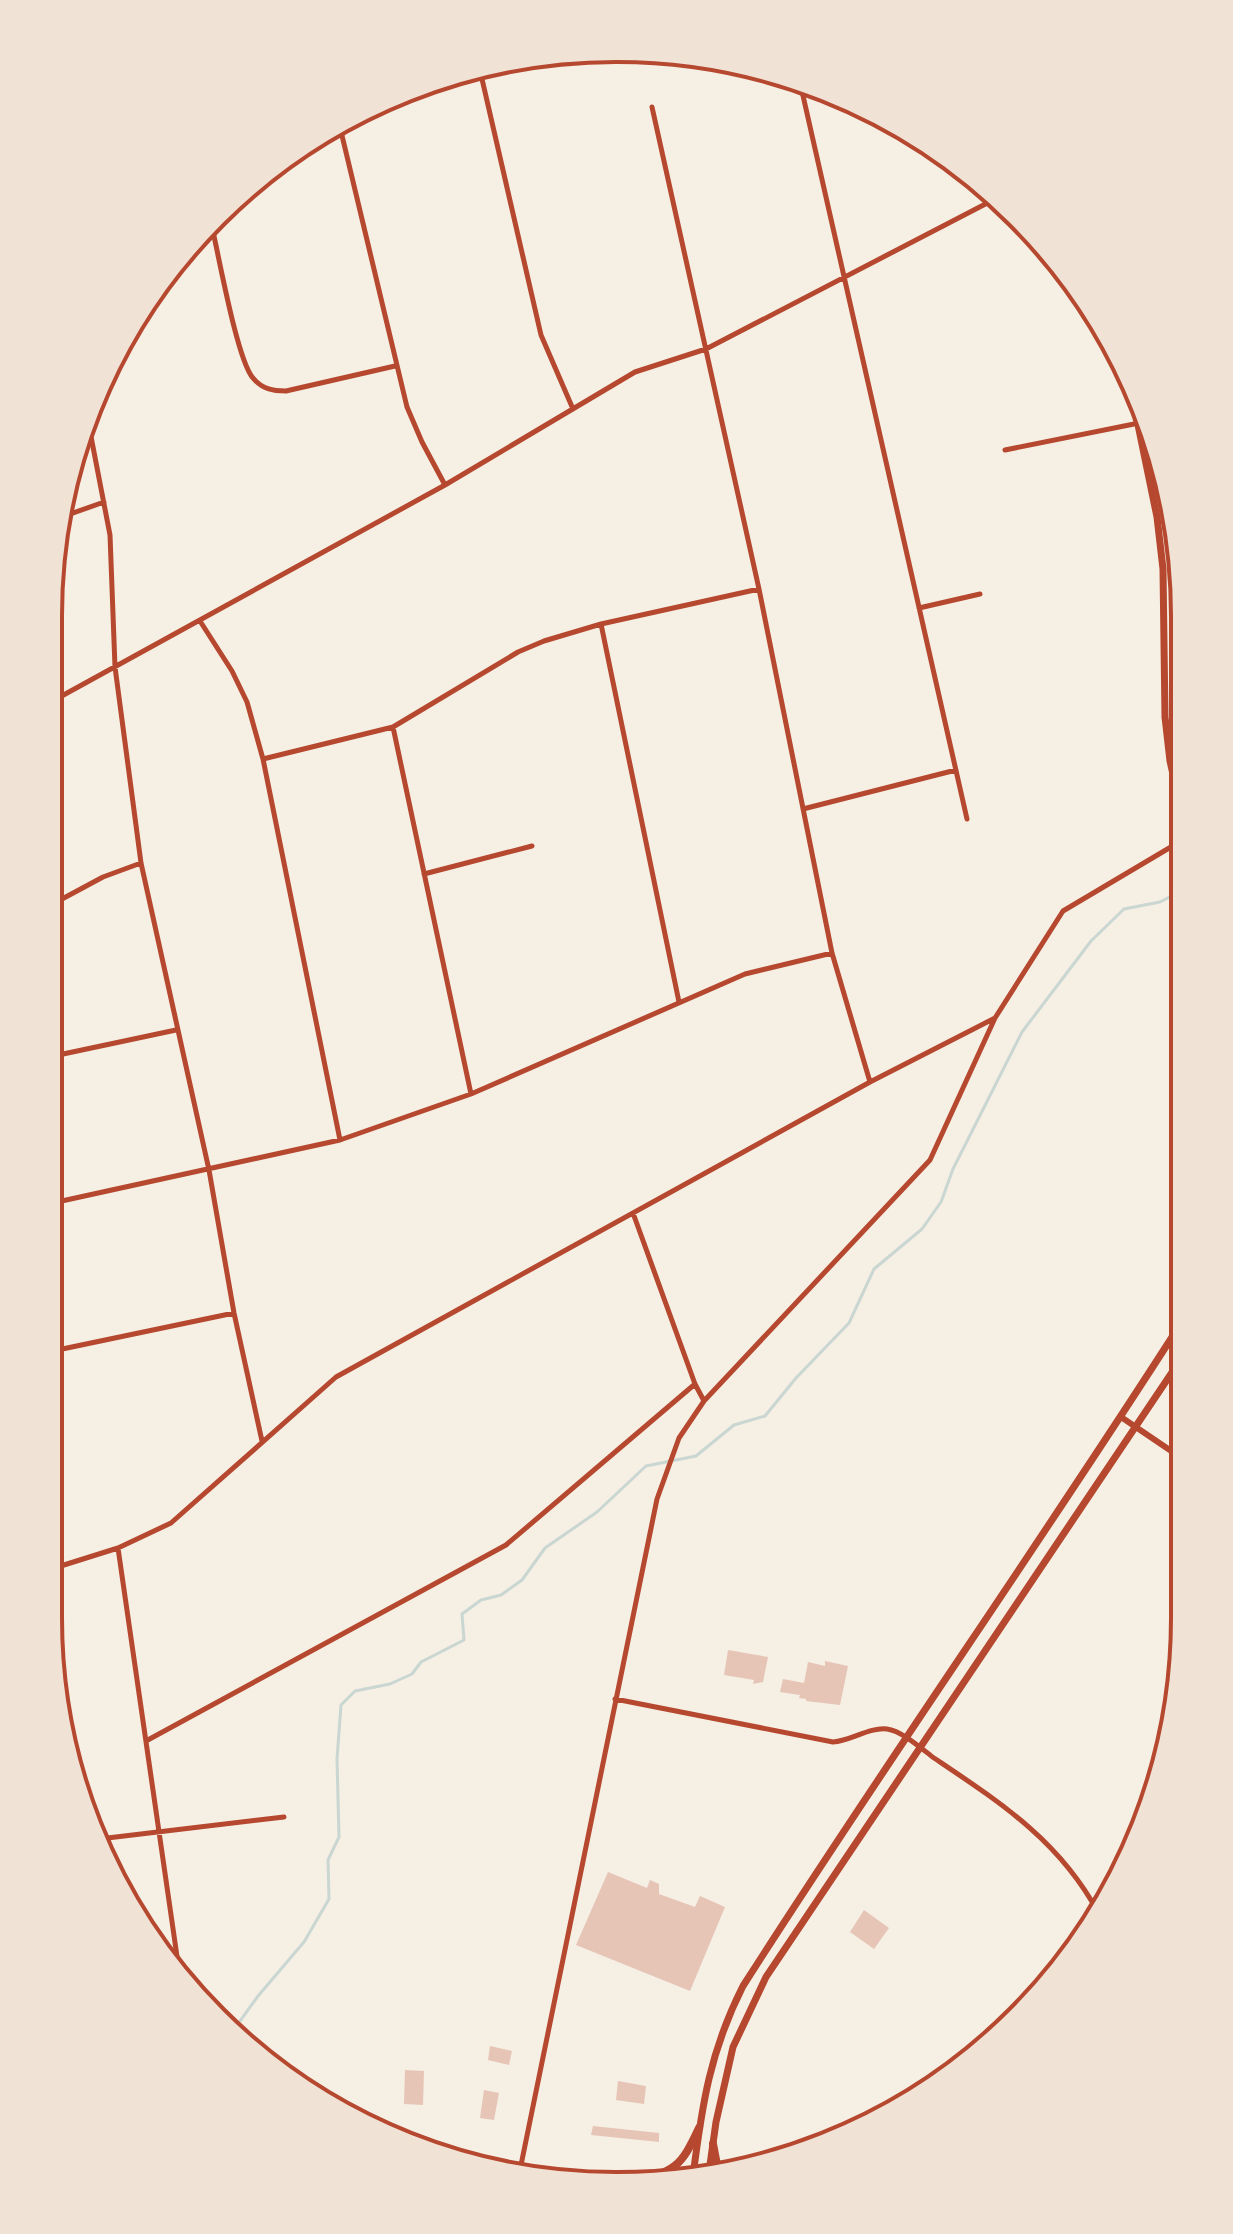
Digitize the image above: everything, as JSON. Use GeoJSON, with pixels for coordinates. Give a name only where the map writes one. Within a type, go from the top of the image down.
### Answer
{"type":"FeatureCollection","features":[{"type":"Feature","properties":{"kind":"main road"},"geometry":{"type":"LineString","coordinates":[[1138,427],[1157,517],[1163,569],[1165,717],[1171,765]]}},
{"type":"Feature","properties":{"kind":"main road"},"geometry":{"type":"LineString","coordinates":[[694,2166],[712,2058],[726,2019],[743,1986],[1171,1339]]}},
{"type":"Feature","properties":{"kind":"main road"},"geometry":{"type":"LineString","coordinates":[[710,2163],[733,2047],[766,1977],[1171,1374]]}},
{"type":"Feature","properties":{"kind":"main road"},"geometry":{"type":"LineString","coordinates":[[1069,1492],[1085,1502]]}},
{"type":"Feature","properties":{"kind":"main road"},"geometry":{"type":"LineString","coordinates":[[668,2169],[685,2159],[699,2128]]}},
{"type":"Feature","properties":{"kind":"main road"},"geometry":{"type":"LineString","coordinates":[[713,2144],[717,2162]]}},
{"type":"Feature","properties":{"kind":"street"},"geometry":{"type":"LineString","coordinates":[[482,79],[541,335],[573,409]]}},
{"type":"Feature","properties":{"kind":"street"},"geometry":{"type":"LineString","coordinates":[[802,94],[967,819]]}},
{"type":"Feature","properties":{"kind":"street"},"geometry":{"type":"LineString","coordinates":[[652,107],[759,589],[832,953],[870,1082]]}},
{"type":"Feature","properties":{"kind":"street"},"geometry":{"type":"LineString","coordinates":[[342,135],[395,366],[414,428],[445,485]]}},
{"type":"Feature","properties":{"kind":"street"},"geometry":{"type":"LineString","coordinates":[[62,696],[445,485],[635,372],[706,349],[986,204]]}},
{"type":"Feature","properties":{"kind":"street"},"geometry":{"type":"LineString","coordinates":[[214,235],[244,366],[263,387],[286,391],[395,366]]}},
{"type":"Feature","properties":{"kind":"street"},"geometry":{"type":"LineString","coordinates":[[1005,450],[1136,423]]}},
{"type":"Feature","properties":{"kind":"street"},"geometry":{"type":"LineString","coordinates":[[91,437],[110,535],[115,667],[141,863],[209,1170],[234,1313],[262,1441]]}},
{"type":"Feature","properties":{"kind":"street"},"geometry":{"type":"LineString","coordinates":[[72,513],[104,502]]}},
{"type":"Feature","properties":{"kind":"street"},"geometry":{"type":"LineString","coordinates":[[263,759],[393,727],[518,652],[544,641],[601,624],[759,589]]}},
{"type":"Feature","properties":{"kind":"street"},"geometry":{"type":"LineString","coordinates":[[919,608],[980,594]]}},
{"type":"Feature","properties":{"kind":"street"},"geometry":{"type":"LineString","coordinates":[[200,621],[232,671],[247,702],[263,759],[340,1140]]}},
{"type":"Feature","properties":{"kind":"street"},"geometry":{"type":"LineString","coordinates":[[601,624],[679,1002]]}},
{"type":"Feature","properties":{"kind":"street"},"geometry":{"type":"LineString","coordinates":[[393,727],[471,1094]]}},
{"type":"Feature","properties":{"kind":"street"},"geometry":{"type":"LineString","coordinates":[[803,809],[956,770]]}},
{"type":"Feature","properties":{"kind":"street"},"geometry":{"type":"LineString","coordinates":[[424,874],[532,846]]}},
{"type":"Feature","properties":{"kind":"street"},"geometry":{"type":"LineString","coordinates":[[521,2163],[657,1499],[672,1454],[704,1401],[930,1160],[995,1018],[1063,911],[1171,847]]}},
{"type":"Feature","properties":{"kind":"street"},"geometry":{"type":"LineString","coordinates":[[62,899],[103,877],[141,863]]}},
{"type":"Feature","properties":{"kind":"street"},"geometry":{"type":"LineString","coordinates":[[62,1201],[340,1140],[471,1094],[745,974],[832,953]]}},
{"type":"Feature","properties":{"kind":"street"},"geometry":{"type":"LineString","coordinates":[[62,1566],[118,1548],[171,1523],[336,1377],[870,1082],[995,1018]]}},
{"type":"Feature","properties":{"kind":"street"},"geometry":{"type":"LineString","coordinates":[[62,1054],[176,1030]]}},
{"type":"Feature","properties":{"kind":"street"},"geometry":{"type":"LineString","coordinates":[[633,1213],[695,1384],[704,1401]]}},
{"type":"Feature","properties":{"kind":"street"},"geometry":{"type":"LineString","coordinates":[[62,1349],[234,1313]]}},
{"type":"Feature","properties":{"kind":"street"},"geometry":{"type":"LineString","coordinates":[[146,1741],[506,1545],[695,1384]]}},
{"type":"Feature","properties":{"kind":"street"},"geometry":{"type":"LineString","coordinates":[[1121,1417],[1171,1451]]}},
{"type":"Feature","properties":{"kind":"street"},"geometry":{"type":"LineString","coordinates":[[118,1548],[177,1955]]}},
{"type":"Feature","properties":{"kind":"street"},"geometry":{"type":"LineString","coordinates":[[615,1699],[833,1742],[888,1729],[920,1747],[1024,1821],[1056,1850],[1084,1885],[1093,1902]]}},
{"type":"Feature","properties":{"kind":"street"},"geometry":{"type":"LineString","coordinates":[[108,1838],[284,1817]]}},
{"type":"Feature","properties":{"kind":"building"},"geometry":{"type":"Polygon","coordinates":[[[728,1650],[768,1657],[763,1682],[753,1684],[754,1680],[724,1675],[728,1650]]]}},
{"type":"Feature","properties":{"kind":"building"},"geometry":{"type":"Polygon","coordinates":[[[825,1661],[848,1666],[840,1705],[806,1701],[799,1698],[800,1695],[780,1692],[783,1679],[804,1683],[808,1662],[825,1666],[825,1661]]]}},
{"type":"Feature","properties":{"kind":"building"},"geometry":{"type":"Polygon","coordinates":[[[608,1872],[647,1888],[650,1880],[659,1884],[659,1894],[695,1907],[700,1896],[725,1907],[690,1991],[576,1945],[608,1872]]]}},
{"type":"Feature","properties":{"kind":"building"},"geometry":{"type":"Polygon","coordinates":[[[864,1910],[889,1928],[874,1949],[850,1932],[864,1910]]]}},
{"type":"Feature","properties":{"kind":"building"},"geometry":{"type":"Polygon","coordinates":[[[490,2046],[512,2051],[509,2065],[488,2060],[490,2046]]]}},
{"type":"Feature","properties":{"kind":"building"},"geometry":{"type":"Polygon","coordinates":[[[405,2070],[424,2071],[423,2105],[404,2104],[405,2070]]]}},
{"type":"Feature","properties":{"kind":"building"},"geometry":{"type":"Polygon","coordinates":[[[618,2081],[646,2086],[644,2104],[616,2100],[618,2081]]]}},
{"type":"Feature","properties":{"kind":"building"},"geometry":{"type":"Polygon","coordinates":[[[484,2090],[499,2093],[494,2120],[480,2118],[484,2090]]]}},
{"type":"Feature","properties":{"kind":"building"},"geometry":{"type":"Polygon","coordinates":[[[593,2126],[659,2133],[659,2142],[591,2135],[593,2126]]]}},
{"type":"Feature","properties":{"kind":"waterway"},"geometry":{"type":"LineString","coordinates":[[239,2023],[304,1942],[329,1899],[328,1860],[339,1837],[337,1759],[341,1705],[355,1691],[390,1684],[412,1674],[421,1662],[464,1640],[462,1614],[481,1600],[501,1595],[522,1580],[545,1548],[597,1512],[646,1466],[696,1456],[734,1425],[765,1416],[796,1378],[849,1323],[874,1269],[922,1229],[941,1202],[953,1169],[1022,1032],[1091,941],[1124,909],[1160,902],[1171,896]]}}]}
